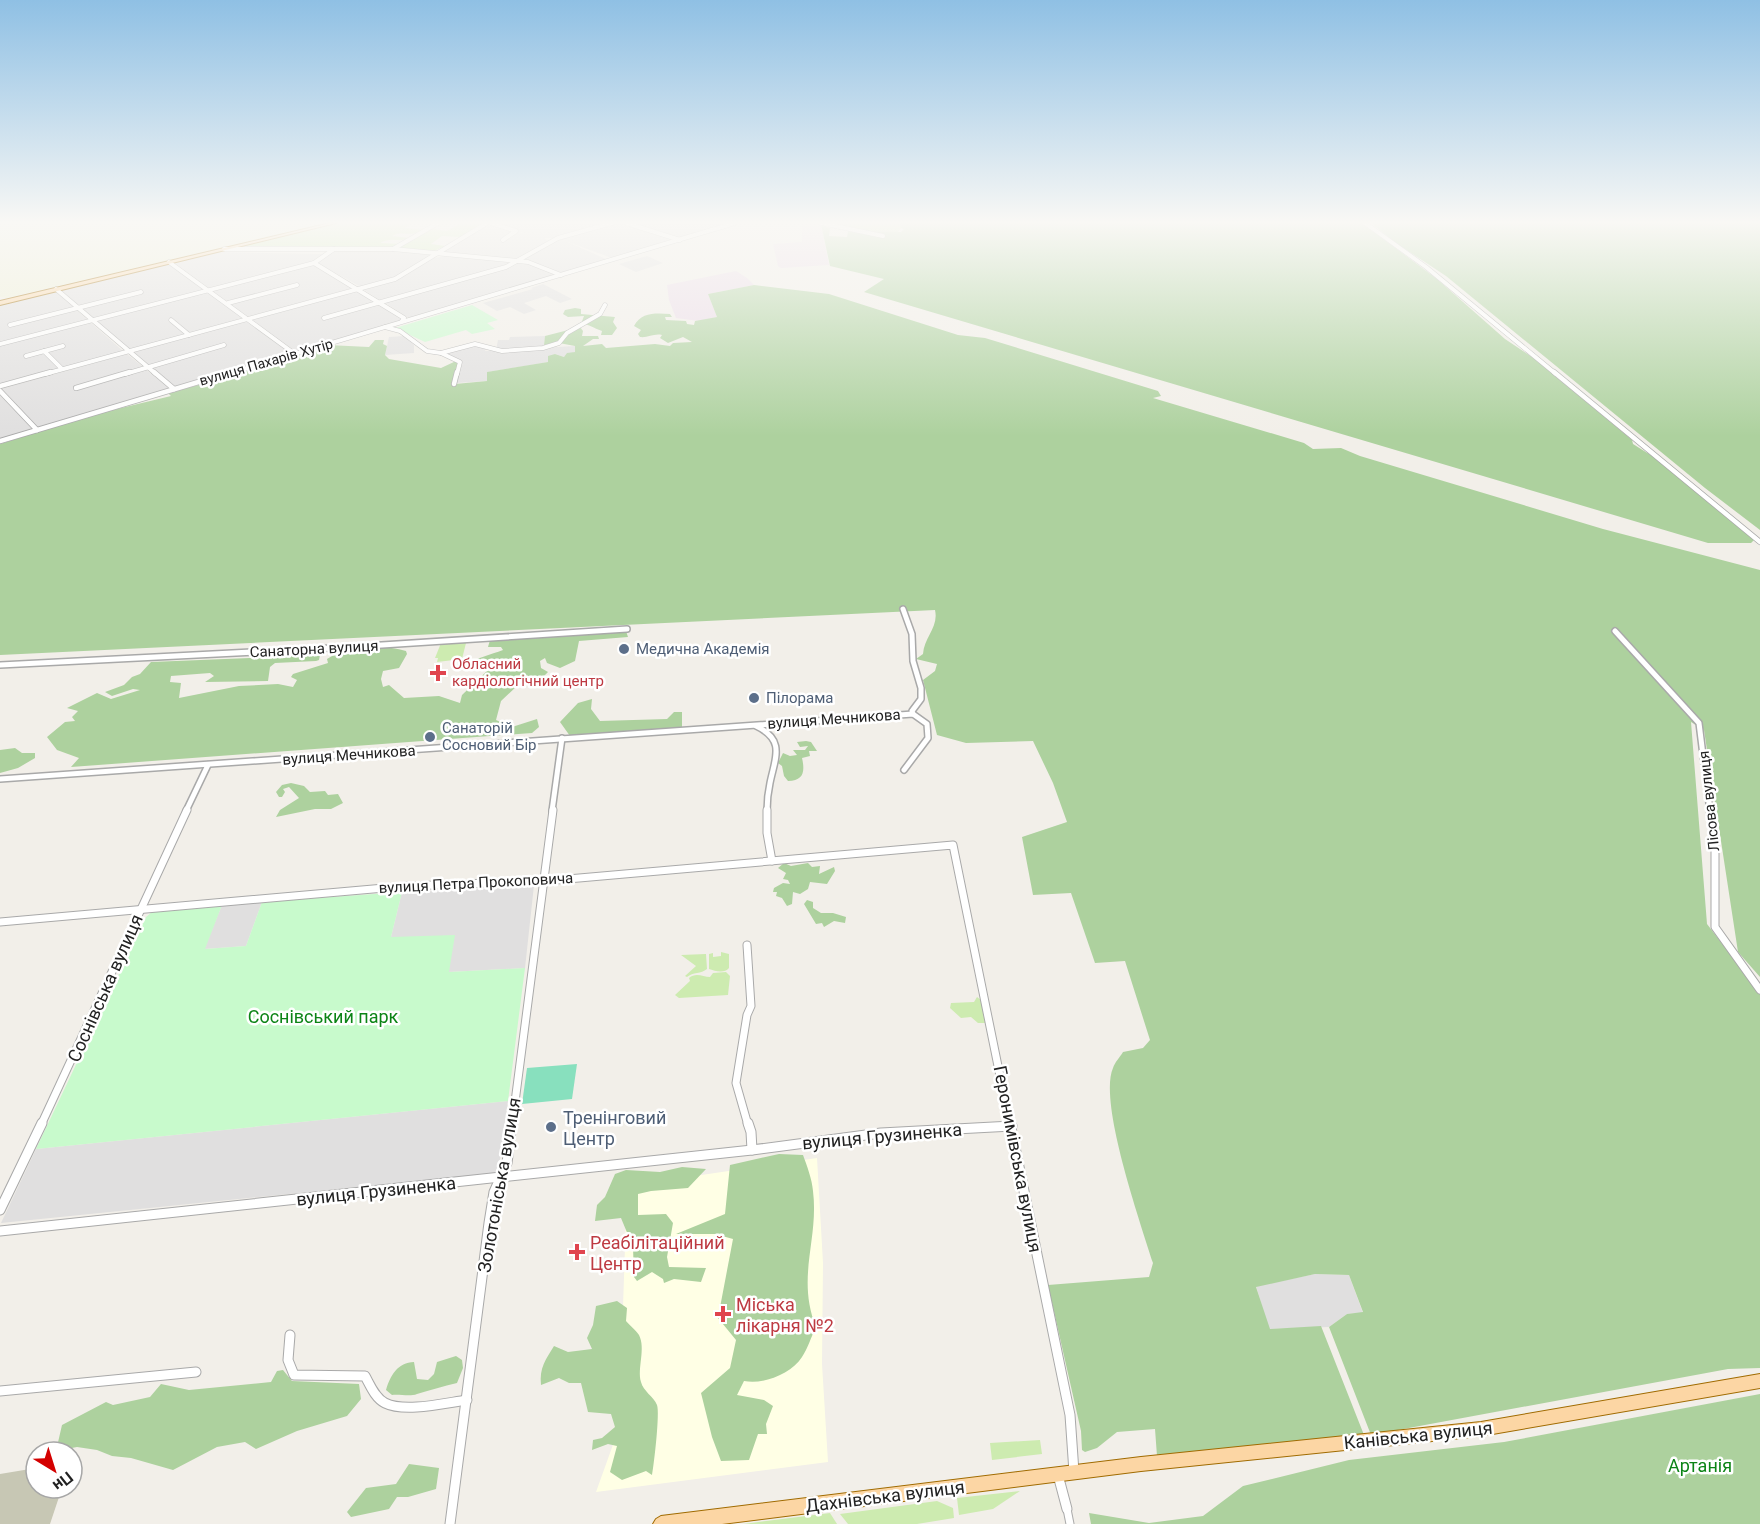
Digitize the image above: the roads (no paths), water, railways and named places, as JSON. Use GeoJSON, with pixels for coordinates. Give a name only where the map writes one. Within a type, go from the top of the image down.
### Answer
{"type":"FeatureCollection","features":[{"type":"Feature","properties":{"kind":"main road"},"geometry":{"type":"LineString","coordinates":[[0,303],[38,294]]}},
{"type":"Feature","properties":{"kind":"main road","name":"Канівська вулиця"},"geometry":{"type":"LineString","coordinates":[[1066,1474],[1141,1464],[1481,1429],[1759,1380]]}},
{"type":"Feature","properties":{"kind":"main road","name":"Дахнівська вулиця"},"geometry":{"type":"LineString","coordinates":[[661,1524],[1066,1474]]}},
{"type":"Feature","properties":{"kind":"street"},"geometry":{"type":"LineString","coordinates":[[61,294],[174,389]]}},
{"type":"Feature","properties":{"kind":"street"},"geometry":{"type":"LineString","coordinates":[[10,325],[133,294]]}},
{"type":"Feature","properties":{"kind":"street"},"geometry":{"type":"LineString","coordinates":[[0,344],[193,294]]}},
{"type":"Feature","properties":{"kind":"street"},"geometry":{"type":"LineString","coordinates":[[215,294],[295,354]]}},
{"type":"Feature","properties":{"kind":"street"},"geometry":{"type":"LineString","coordinates":[[228,303],[262,294]]}},
{"type":"Feature","properties":{"kind":"street"},"geometry":{"type":"LineString","coordinates":[[0,386],[336,294]]}},
{"type":"Feature","properties":{"kind":"street"},"geometry":{"type":"LineString","coordinates":[[368,294],[404,318],[402,321]]}},
{"type":"Feature","properties":{"kind":"street"},"geometry":{"type":"LineString","coordinates":[[324,318],[408,294]]}},
{"type":"Feature","properties":{"kind":"street","name":"вулиця Пахарів Хутір"},"geometry":{"type":"LineString","coordinates":[[0,441],[495,294]]}},
{"type":"Feature","properties":{"kind":"street"},"geometry":{"type":"LineString","coordinates":[[1459,294],[1760,542]]}},
{"type":"Feature","properties":{"kind":"street"},"geometry":{"type":"LineString","coordinates":[[441,353],[475,344],[502,351],[553,346],[559,343],[567,333],[600,314],[605,305]]}},
{"type":"Feature","properties":{"kind":"street"},"geometry":{"type":"LineString","coordinates":[[171,320],[189,335]]}},
{"type":"Feature","properties":{"kind":"street"},"geometry":{"type":"LineString","coordinates":[[384,327],[399,331],[427,351],[441,353],[460,362],[454,384]]}},
{"type":"Feature","properties":{"kind":"street"},"geometry":{"type":"LineString","coordinates":[[76,388],[224,345]]}},
{"type":"Feature","properties":{"kind":"street"},"geometry":{"type":"LineString","coordinates":[[26,356],[63,346]]}},
{"type":"Feature","properties":{"kind":"street"},"geometry":{"type":"LineString","coordinates":[[44,351],[62,369]]}},
{"type":"Feature","properties":{"kind":"street"},"geometry":{"type":"LineString","coordinates":[[0,391],[37,430]]}},
{"type":"Feature","properties":{"kind":"street"},"geometry":{"type":"LineString","coordinates":[[903,609],[912,633],[913,661],[921,688],[921,699],[912,711],[927,724],[928,738],[904,770]]}},
{"type":"Feature","properties":{"kind":"street","name":"Санаторна вулиця"},"geometry":{"type":"LineString","coordinates":[[0,665],[344,648],[627,629]]}},
{"type":"Feature","properties":{"kind":"street","name":"Лісова вулиця"},"geometry":{"type":"LineString","coordinates":[[1615,631],[1699,723],[1715,848],[1715,927],[1760,990]]}},
{"type":"Feature","properties":{"kind":"street","name":"вулиця Мечникова"},"geometry":{"type":"LineString","coordinates":[[0,779],[913,714]]}},
{"type":"Feature","properties":{"kind":"street"},"geometry":{"type":"LineString","coordinates":[[753,725],[771,736],[776,748],[776,766],[770,784],[767,838],[772,861]]}},
{"type":"Feature","properties":{"kind":"street","name":"Золотоніська вулиця"},"geometry":{"type":"LineString","coordinates":[[450,1524],[489,1223],[494,1192],[507,1163],[562,738]]}},
{"type":"Feature","properties":{"kind":"street","name":"Соснівська вулиця"},"geometry":{"type":"LineString","coordinates":[[0,1210],[65,1077],[140,909],[208,765]]}},
{"type":"Feature","properties":{"kind":"street","name":"вулиця Петра Прокоповича"},"geometry":{"type":"LineString","coordinates":[[0,922],[408,886],[545,880],[953,845]]}},
{"type":"Feature","properties":{"kind":"street","name":"Геронимівська вулиця"},"geometry":{"type":"LineString","coordinates":[[953,845],[1070,1416],[1066,1474],[1067,1509]]}},
{"type":"Feature","properties":{"kind":"street"},"geometry":{"type":"LineString","coordinates":[[747,945],[751,1006],[747,1015],[736,1083],[751,1132],[752,1150]]}},
{"type":"Feature","properties":{"kind":"street","name":"вулиця Грузиненка"},"geometry":{"type":"LineString","coordinates":[[0,1231],[501,1178],[880,1133],[1012,1126]]}},
{"type":"Feature","properties":{"kind":"street"},"geometry":{"type":"LineString","coordinates":[[290,1335],[288,1360],[294,1375],[365,1376],[373,1390],[384,1402],[399,1407],[467,1400]]}},
{"type":"Feature","properties":{"kind":"street"},"geometry":{"type":"LineString","coordinates":[[0,1391],[196,1372]]}},
{"type":"Feature","properties":{"kind":"street"},"geometry":{"type":"LineString","coordinates":[[1067,1509],[1070,1524]]}},
{"type":"Feature","properties":{"kind":"place","name":"Медична Академія"},"geometry":{"type":"Point","coordinates":[624,649]}},
{"type":"Feature","properties":{"kind":"place","name":"Обласний кардіологічний центр"},"geometry":{"type":"Point","coordinates":[438,673]}},
{"type":"Feature","properties":{"kind":"place","name":"Пілорама"},"geometry":{"type":"Point","coordinates":[754,698]}},
{"type":"Feature","properties":{"kind":"place","name":"Санаторій Сосновий Бір"},"geometry":{"type":"Point","coordinates":[430,737]}},
{"type":"Feature","properties":{"kind":"place","name":"Тренінговий Центр"},"geometry":{"type":"Point","coordinates":[551,1127]}},
{"type":"Feature","properties":{"kind":"place","name":"Реабілітаційний Центр"},"geometry":{"type":"Point","coordinates":[577,1252]}},
{"type":"Feature","properties":{"kind":"place","name":"Міська лікарня №2"},"geometry":{"type":"Point","coordinates":[723,1314]}},
{"type":"Feature","properties":{"kind":"park label","name":"Соснівський парк"},"geometry":{"type":"Point","coordinates":[323,1016]}},
{"type":"Feature","properties":{"kind":"park label","name":"Артанія"},"geometry":{"type":"Point","coordinates":[1700,1465]}}]}
